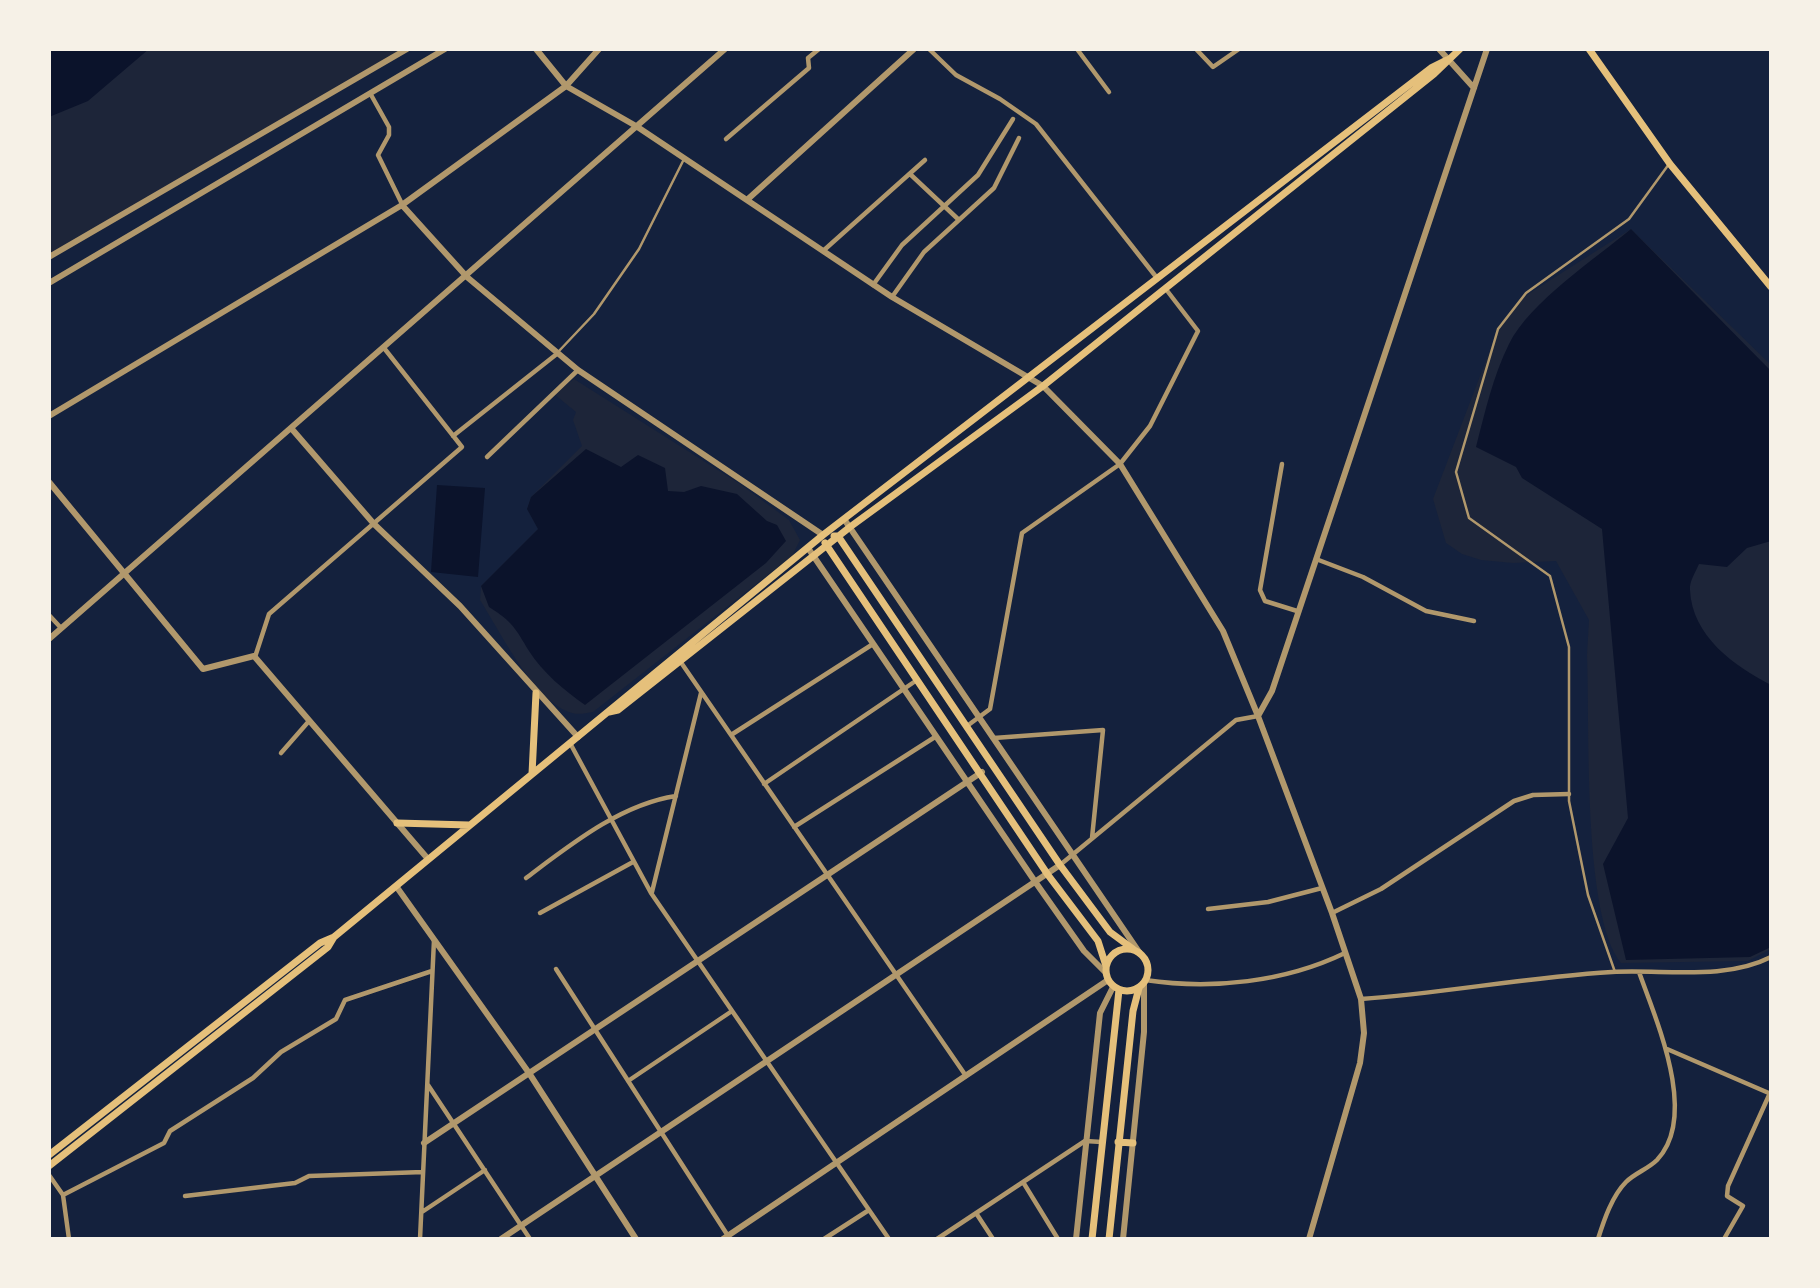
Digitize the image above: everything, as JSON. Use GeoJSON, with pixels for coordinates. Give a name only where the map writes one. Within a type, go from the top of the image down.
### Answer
{"type":"FeatureCollection","features":[{"type":"Feature","properties":{"kind":"main road"},"geometry":{"type":"LineString","coordinates":[[49,1155],[320,943],[334,937],[610,712],[618,710],[826,545],[1042,386],[1460,49]]}},
{"type":"Feature","properties":{"kind":"main road"},"geometry":{"type":"LineString","coordinates":[[1589,49],[1670,163],[1771,288]]}},
{"type":"Feature","properties":{"kind":"main road"},"geometry":{"type":"LineString","coordinates":[[610,712],[613,706],[823,535],[1157,278],[1333,149]]}},
{"type":"Feature","properties":{"kind":"main road"},"geometry":{"type":"LineString","coordinates":[[1157,278],[1165,288]]}},
{"type":"Feature","properties":{"kind":"main road"},"geometry":{"type":"LineString","coordinates":[[823,535],[838,536]]}},
{"type":"Feature","properties":{"kind":"main road"},"geometry":{"type":"LineString","coordinates":[[823,535],[826,545],[982,772],[1048,875],[1098,942],[1110,979]]}},
{"type":"Feature","properties":{"kind":"main road"},"geometry":{"type":"LineString","coordinates":[[838,536],[1060,865],[1110,932],[1136,951],[1147,963],[1133,1011],[1109,1239]]}},
{"type":"Feature","properties":{"kind":"main road"},"geometry":{"type":"LineString","coordinates":[[532,774],[536,693]]}},
{"type":"Feature","properties":{"kind":"main road"},"geometry":{"type":"LineString","coordinates":[[397,823],[469,825]]}},
{"type":"Feature","properties":{"kind":"main road"},"geometry":{"type":"LineString","coordinates":[[49,1166],[328,947],[334,937]]}},
{"type":"Feature","properties":{"kind":"main road"},"geometry":{"type":"LineString","coordinates":[[1092,1239],[1102,1142],[1113,954],[1136,951]]}},
{"type":"Feature","properties":{"kind":"main road"},"geometry":{"type":"LineString","coordinates":[[1110,979],[1143,983]]}},
{"type":"Feature","properties":{"kind":"main road"},"geometry":{"type":"LineString","coordinates":[[1118,1142],[1133,1143]]}},
{"type":"Feature","properties":{"kind":"street"},"geometry":{"type":"LineString","coordinates":[[49,257],[407,49]]}},
{"type":"Feature","properties":{"kind":"street"},"geometry":{"type":"LineString","coordinates":[[49,283],[445,49]]}},
{"type":"Feature","properties":{"kind":"street"},"geometry":{"type":"LineString","coordinates":[[536,49],[566,86],[636,125],[892,297],[1042,386],[1120,464],[1223,631],[1332,913],[1361,999],[1364,1033],[1360,1063],[1309,1239]]}},
{"type":"Feature","properties":{"kind":"street"},"geometry":{"type":"LineString","coordinates":[[49,415],[402,205],[566,86],[599,49]]}},
{"type":"Feature","properties":{"kind":"street"},"geometry":{"type":"LineString","coordinates":[[49,639],[467,277],[724,49]]}},
{"type":"Feature","properties":{"kind":"street"},"geometry":{"type":"LineString","coordinates":[[726,139],[809,68],[808,58],[819,49]]}},
{"type":"Feature","properties":{"kind":"street"},"geometry":{"type":"LineString","coordinates":[[748,200],[914,49]]}},
{"type":"Feature","properties":{"kind":"street"},"geometry":{"type":"LineString","coordinates":[[929,49],[956,75],[1000,99],[1036,124],[1157,278]]}},
{"type":"Feature","properties":{"kind":"street"},"geometry":{"type":"LineString","coordinates":[[1077,49],[1109,92]]}},
{"type":"Feature","properties":{"kind":"street"},"geometry":{"type":"LineString","coordinates":[[1196,49],[1213,66],[1239,49]]}},
{"type":"Feature","properties":{"kind":"street"},"geometry":{"type":"LineString","coordinates":[[1439,49],[1474,89]]}},
{"type":"Feature","properties":{"kind":"street"},"geometry":{"type":"LineString","coordinates":[[1258,716],[1272,691],[1487,49]]}},
{"type":"Feature","properties":{"kind":"street"},"geometry":{"type":"LineString","coordinates":[[370,93],[389,127],[389,135],[378,155],[402,205],[467,277],[578,370],[823,535]]}},
{"type":"Feature","properties":{"kind":"street"},"geometry":{"type":"LineString","coordinates":[[873,285],[902,245],[978,175],[1013,119]]}},
{"type":"Feature","properties":{"kind":"street"},"geometry":{"type":"LineString","coordinates":[[892,297],[924,252],[994,188],[1019,138]]}},
{"type":"Feature","properties":{"kind":"street"},"geometry":{"type":"LineString","coordinates":[[823,251],[925,160]]}},
{"type":"Feature","properties":{"kind":"street"},"geometry":{"type":"LineString","coordinates":[[910,174],[959,220]]}},
{"type":"Feature","properties":{"kind":"street"},"geometry":{"type":"LineString","coordinates":[[966,727],[990,709],[1022,533],[1120,464],[1150,426],[1198,331],[1165,288]]}},
{"type":"Feature","properties":{"kind":"street"},"geometry":{"type":"LineString","coordinates":[[255,657],[269,614],[462,447],[384,348]]}},
{"type":"Feature","properties":{"kind":"street"},"geometry":{"type":"LineString","coordinates":[[453,436],[558,353]]}},
{"type":"Feature","properties":{"kind":"street"},"geometry":{"type":"LineString","coordinates":[[486,457],[578,370]]}},
{"type":"Feature","properties":{"kind":"street"},"geometry":{"type":"LineString","coordinates":[[291,428],[374,524],[460,606],[578,737]]}},
{"type":"Feature","properties":{"kind":"street"},"geometry":{"type":"LineString","coordinates":[[1282,464],[1261,595],[1265,601],[1297,611]]}},
{"type":"Feature","properties":{"kind":"street"},"geometry":{"type":"LineString","coordinates":[[49,482],[203,669],[255,657]]}},
{"type":"Feature","properties":{"kind":"street"},"geometry":{"type":"LineString","coordinates":[[844,519],[1136,951]]}},
{"type":"Feature","properties":{"kind":"street"},"geometry":{"type":"LineString","coordinates":[[808,548],[1036,883],[1084,951],[1110,979]]}},
{"type":"Feature","properties":{"kind":"street"},"geometry":{"type":"LineString","coordinates":[[1315,559],[1363,577],[1426,611],[1474,621]]}},
{"type":"Feature","properties":{"kind":"street"},"geometry":{"type":"LineString","coordinates":[[49,615],[61,628]]}},
{"type":"Feature","properties":{"kind":"street"},"geometry":{"type":"LineString","coordinates":[[731,735],[873,644]]}},
{"type":"Feature","properties":{"kind":"street"},"geometry":{"type":"LineString","coordinates":[[255,657],[428,859]]}},
{"type":"Feature","properties":{"kind":"street"},"geometry":{"type":"LineString","coordinates":[[680,662],[967,1076]]}},
{"type":"Feature","properties":{"kind":"street"},"geometry":{"type":"LineString","coordinates":[[764,783],[918,680]]}},
{"type":"Feature","properties":{"kind":"street"},"geometry":{"type":"LineString","coordinates":[[652,893],[691,722],[701,692]]}},
{"type":"Feature","properties":{"kind":"street"},"geometry":{"type":"LineString","coordinates":[[500,1239],[1048,875],[1236,720],[1258,716]]}},
{"type":"Feature","properties":{"kind":"street"},"geometry":{"type":"LineString","coordinates":[[281,753],[309,720]]}},
{"type":"Feature","properties":{"kind":"street"},"geometry":{"type":"LineString","coordinates":[[992,738],[1103,730],[1092,839]]}},
{"type":"Feature","properties":{"kind":"street"},"geometry":{"type":"LineString","coordinates":[[794,827],[935,737]]}},
{"type":"Feature","properties":{"kind":"street"},"geometry":{"type":"LineString","coordinates":[[570,743],[652,893],[889,1239]]}},
{"type":"Feature","properties":{"kind":"street"},"geometry":{"type":"LineString","coordinates":[[424,1143],[982,772]]}},
{"type":"Feature","properties":{"kind":"street"},"geometry":{"type":"LineString","coordinates":[[1332,913],[1381,889],[1514,801],[1533,795],[1569,794]]}},
{"type":"Feature","properties":{"kind":"street"},"geometry":{"type":"LineString","coordinates":[[526,878],[613,820],[651,800],[676,796]]}},
{"type":"Feature","properties":{"kind":"street"},"geometry":{"type":"LineString","coordinates":[[540,913],[633,862]]}},
{"type":"Feature","properties":{"kind":"street"},"geometry":{"type":"LineString","coordinates":[[397,886],[528,1073],[636,1239]]}},
{"type":"Feature","properties":{"kind":"street"},"geometry":{"type":"LineString","coordinates":[[1208,909],[1268,902],[1322,888]]}},
{"type":"Feature","properties":{"kind":"street"},"geometry":{"type":"LineString","coordinates":[[420,1239],[434,936]]}},
{"type":"Feature","properties":{"kind":"street"},"geometry":{"type":"LineString","coordinates":[[1123,1239],[1144,1032],[1143,983],[1265,979],[1312,969],[1346,953]]}},
{"type":"Feature","properties":{"kind":"street"},"geometry":{"type":"LineString","coordinates":[[1361,999],[1429,994],[1508,982],[1615,971],[1731,969],[1771,957]]}},
{"type":"Feature","properties":{"kind":"street"},"geometry":{"type":"LineString","coordinates":[[555,969],[727,1238],[1110,979]]}},
{"type":"Feature","properties":{"kind":"street"},"geometry":{"type":"LineString","coordinates":[[63,1195],[164,1143],[170,1131],[253,1078],[281,1052],[335,1019],[345,1000],[432,971]]}},
{"type":"Feature","properties":{"kind":"street"},"geometry":{"type":"LineString","coordinates":[[1598,1239],[1604,1220],[1626,1182],[1657,1160],[1668,1144],[1675,1123],[1666,1049],[1639,972]]}},
{"type":"Feature","properties":{"kind":"street"},"geometry":{"type":"LineString","coordinates":[[1076,1239],[1100,1013],[1110,979]]}},
{"type":"Feature","properties":{"kind":"street"},"geometry":{"type":"LineString","coordinates":[[628,1082],[732,1011]]}},
{"type":"Feature","properties":{"kind":"street"},"geometry":{"type":"LineString","coordinates":[[1666,1049],[1770,1093],[1728,1186],[1727,1196],[1743,1206],[1724,1239]]}},
{"type":"Feature","properties":{"kind":"street"},"geometry":{"type":"LineString","coordinates":[[427,1083],[530,1239]]}},
{"type":"Feature","properties":{"kind":"street"},"geometry":{"type":"LineString","coordinates":[[937,1239],[1085,1141],[1102,1142]]}},
{"type":"Feature","properties":{"kind":"street"},"geometry":{"type":"LineString","coordinates":[[421,1212],[485,1170]]}},
{"type":"Feature","properties":{"kind":"street"},"geometry":{"type":"LineString","coordinates":[[186,1196],[295,1183],[309,1176],[423,1172]]}},
{"type":"Feature","properties":{"kind":"street"},"geometry":{"type":"LineString","coordinates":[[49,1175],[63,1195],[69,1239]]}},
{"type":"Feature","properties":{"kind":"street"},"geometry":{"type":"LineString","coordinates":[[1023,1182],[1058,1239]]}},
{"type":"Feature","properties":{"kind":"street"},"geometry":{"type":"LineString","coordinates":[[824,1239],[869,1210]]}},
{"type":"Feature","properties":{"kind":"street"},"geometry":{"type":"LineString","coordinates":[[976,1213],[993,1239]]}},
{"type":"Feature","properties":{"kind":"lane"},"geometry":{"type":"LineString","coordinates":[[558,353],[594,314],[639,248],[684,159]]}},
{"type":"Feature","properties":{"kind":"lane"},"geometry":{"type":"LineString","coordinates":[[1615,971],[1588,895],[1569,794],[1569,647],[1550,576],[1469,518],[1456,472],[1498,329],[1526,293],[1629,219],[1670,163]]}},
{"type":"Feature","properties":{"kind":"shaded area"},"geometry":{"type":"Polygon","coordinates":[[[49,49],[407,49],[49,257],[49,49]]]}},
{"type":"Feature","properties":{"kind":"shaded area"},"geometry":{"type":"Polygon","coordinates":[[[49,49],[149,49],[88,101],[49,117],[49,49]]]}},
{"type":"Feature","properties":{"kind":"shaded area"},"geometry":{"type":"Polygon","coordinates":[[[1631,229],[1771,365],[1771,949],[1748,961],[1621,963],[1608,939],[1594,862],[1589,769],[1589,620],[1556,561],[1513,563],[1481,560],[1462,554],[1446,543],[1433,499],[1498,329],[1522,298],[1631,229]]]}},
{"type":"Feature","properties":{"kind":"shaded area"},"geometry":{"type":"Polygon","coordinates":[[[1631,229],[1771,371],[1771,541],[1747,548],[1727,567],[1699,564],[1690,587],[1698,622],[1717,648],[1743,669],[1771,685],[1771,947],[1750,957],[1626,960],[1603,864],[1628,818],[1602,529],[1522,478],[1516,467],[1476,447],[1498,369],[1519,328],[1547,297],[1631,229]]]}},
{"type":"Feature","properties":{"kind":"shaded area"},"geometry":{"type":"Polygon","coordinates":[[[574,379],[740,484],[789,520],[800,540],[792,556],[593,712],[580,714],[558,706],[532,681],[480,600],[481,586],[538,529],[527,509],[531,497],[582,446],[573,420],[576,412],[554,394],[574,379]]]}},
{"type":"Feature","properties":{"kind":"shaded area"},"geometry":{"type":"Polygon","coordinates":[[[586,449],[621,467],[638,455],[665,468],[668,491],[684,492],[701,486],[737,494],[767,521],[777,525],[786,541],[766,563],[585,705],[540,666],[513,626],[489,607],[481,586],[538,529],[527,509],[531,497],[586,449]]]}},
{"type":"Feature","properties":{"kind":"shaded area"},"geometry":{"type":"Polygon","coordinates":[[[437,485],[485,488],[478,577],[431,572],[437,485]]]}}]}
